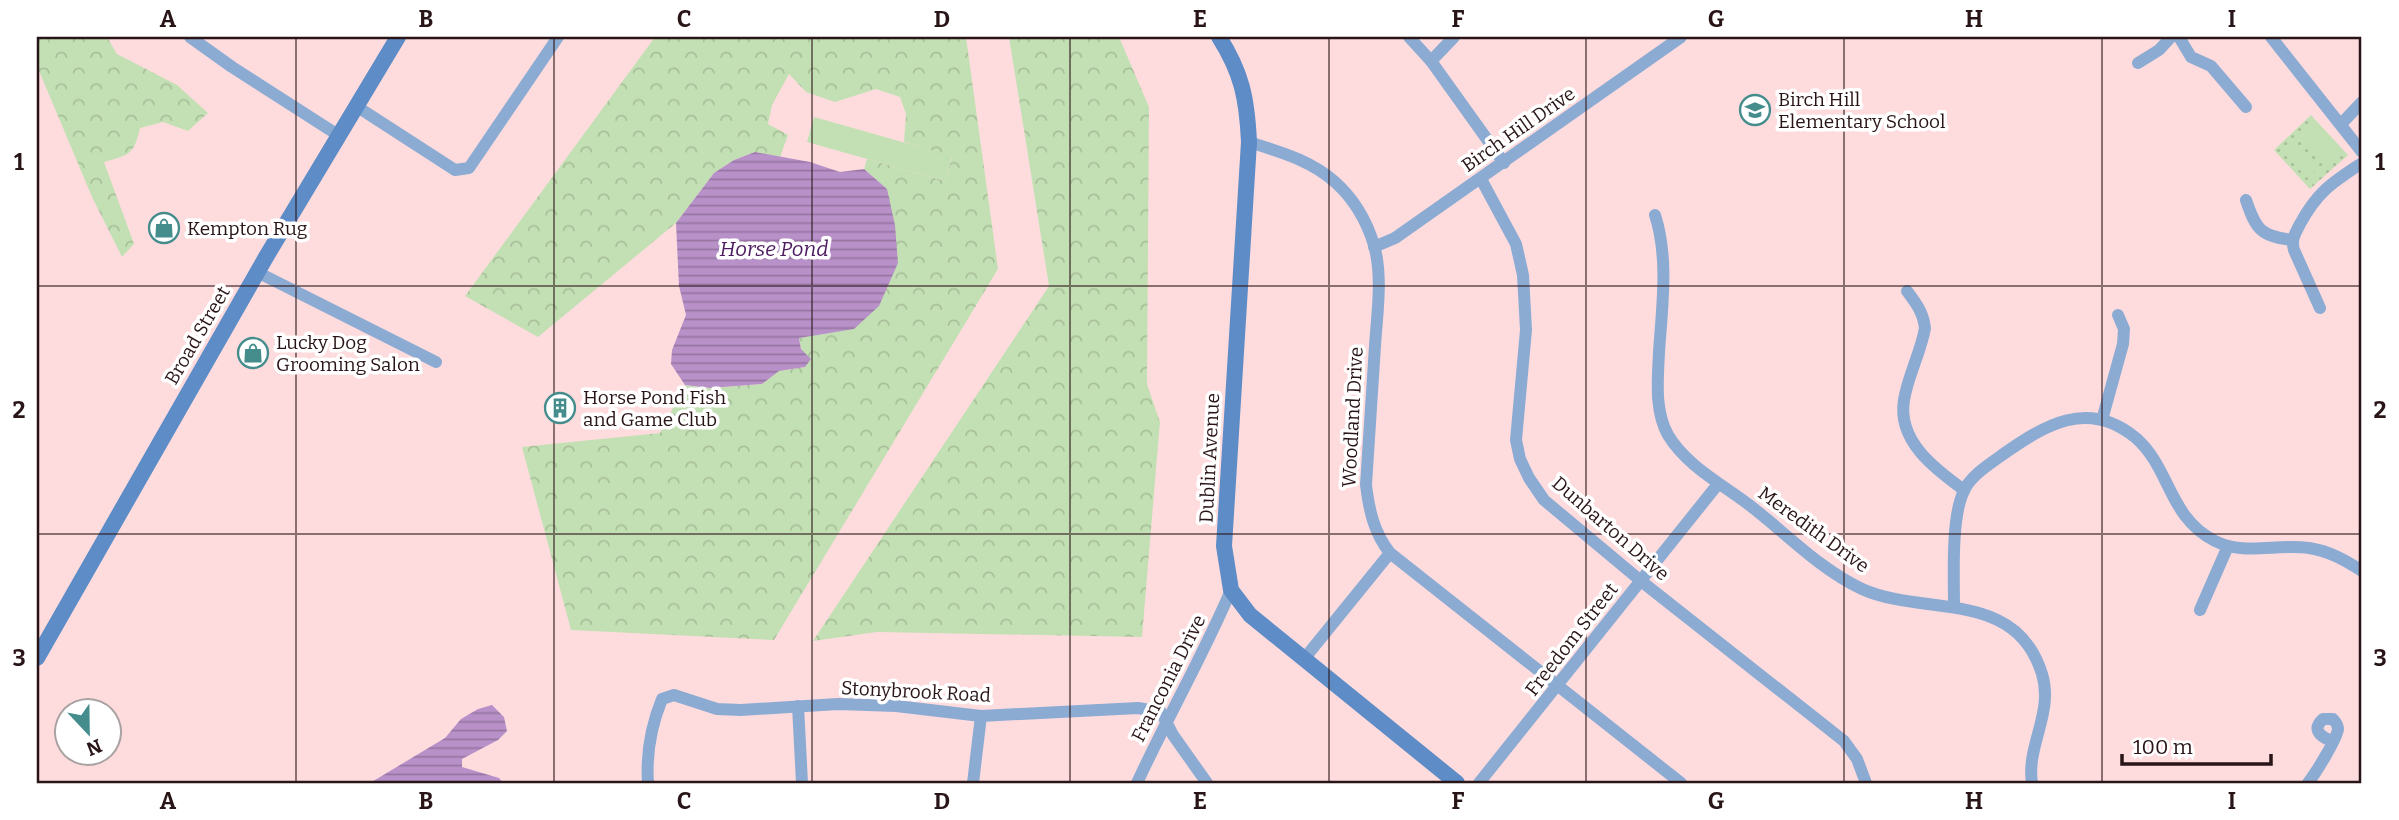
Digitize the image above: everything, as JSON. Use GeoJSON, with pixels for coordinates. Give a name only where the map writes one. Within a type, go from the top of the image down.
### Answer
{"type":"FeatureCollection","features":[{"type":"Feature","properties":{"kind":"street"},"geometry":{"type":"LineString","coordinates":[[190,37],[338,135]]}},
{"type":"Feature","properties":{"kind":"street","name":"Broad Street"},"geometry":{"type":"LineString","coordinates":[[37,658],[41,640],[398,37]]}},
{"type":"Feature","properties":{"kind":"street"},"geometry":{"type":"LineString","coordinates":[[356,106],[455,170],[469,168],[558,37]]}},
{"type":"Feature","properties":{"kind":"street","name":"Dublin Avenue"},"geometry":{"type":"LineString","coordinates":[[1219,37],[1237,68],[1245,92],[1249,142],[1224,546],[1231,590],[1250,615],[1457,783]]}},
{"type":"Feature","properties":{"kind":"street"},"geometry":{"type":"LineString","coordinates":[[1409,37],[1431,61],[1504,163]]}},
{"type":"Feature","properties":{"kind":"street"},"geometry":{"type":"LineString","coordinates":[[1431,61],[1454,37]]}},
{"type":"Feature","properties":{"kind":"street","name":"Birch Hill Drive"},"geometry":{"type":"LineString","coordinates":[[1374,247],[1395,238],[1681,37]]}},
{"type":"Feature","properties":{"kind":"street"},"geometry":{"type":"LineString","coordinates":[[2138,63],[2159,50],[2171,37]]}},
{"type":"Feature","properties":{"kind":"street"},"geometry":{"type":"LineString","coordinates":[[2179,37],[2191,57],[2211,66],[2246,107]]}},
{"type":"Feature","properties":{"kind":"street"},"geometry":{"type":"LineString","coordinates":[[2271,37],[2342,123],[2362,152]]}},
{"type":"Feature","properties":{"kind":"street"},"geometry":{"type":"LineString","coordinates":[[2342,123],[2362,102]]}},
{"type":"Feature","properties":{"kind":"street","name":"Woodland Drive"},"geometry":{"type":"LineString","coordinates":[[1249,142],[1313,166],[1337,184],[1362,216],[1374,247],[1377,309],[1366,485],[1368,507],[1380,541],[1390,553],[1681,783]]}},
{"type":"Feature","properties":{"kind":"street"},"geometry":{"type":"LineString","coordinates":[[2320,307],[2292,240],[2319,193],[2362,163]]}},
{"type":"Feature","properties":{"kind":"street","name":"Dunbarton Drive"},"geometry":{"type":"LineString","coordinates":[[1481,179],[1516,244],[1523,275],[1526,330],[1517,440],[1520,460],[1529,478],[1544,500],[1641,581],[1844,741],[1857,759],[1866,783]]}},
{"type":"Feature","properties":{"kind":"street"},"geometry":{"type":"LineString","coordinates":[[2246,200],[2259,230],[2274,238],[2292,240]]}},
{"type":"Feature","properties":{"kind":"street","name":"Meredith Drive"},"geometry":{"type":"LineString","coordinates":[[1655,215],[1662,249],[1658,378],[1662,419],[1670,438],[1718,484],[1850,583],[1895,599],[1981,611],[2018,634],[2028,646],[2042,673],[2046,703],[2031,768],[2032,783]]}},
{"type":"Feature","properties":{"kind":"street"},"geometry":{"type":"LineString","coordinates":[[257,272],[436,362]]}},
{"type":"Feature","properties":{"kind":"street"},"geometry":{"type":"LineString","coordinates":[[1907,291],[1919,306],[1925,328],[1904,400],[1903,411],[1908,434],[1920,452],[1935,467],[1964,490]]}},
{"type":"Feature","properties":{"kind":"street"},"geometry":{"type":"LineString","coordinates":[[2102,419],[2123,344],[2124,329],[2118,315]]}},
{"type":"Feature","properties":{"kind":"street"},"geometry":{"type":"LineString","coordinates":[[1954,607],[1954,547],[1964,490],[1997,459],[2043,428],[2069,419],[2102,419],[2127,431],[2152,456],[2184,516],[2203,534],[2228,546],[2308,548],[2337,556],[2362,571]]}},
{"type":"Feature","properties":{"kind":"street","name":"Freedom Street"},"geometry":{"type":"LineString","coordinates":[[1479,783],[1718,484]]}},
{"type":"Feature","properties":{"kind":"street"},"geometry":{"type":"LineString","coordinates":[[2200,610],[2228,546]]}},
{"type":"Feature","properties":{"kind":"street"},"geometry":{"type":"LineString","coordinates":[[1304,659],[1390,553]]}},
{"type":"Feature","properties":{"kind":"street","name":"Franconia Drive"},"geometry":{"type":"LineString","coordinates":[[1137,783],[1166,720],[1209,642],[1231,590]]}},
{"type":"Feature","properties":{"kind":"street","name":"Stonybrook Road"},"geometry":{"type":"LineString","coordinates":[[648,783],[650,737],[662,699],[674,695],[717,709],[896,706],[981,716],[1138,708],[1161,712],[1166,720]]}},
{"type":"Feature","properties":{"kind":"street"},"geometry":{"type":"LineString","coordinates":[[798,706],[802,783]]}},
{"type":"Feature","properties":{"kind":"street"},"geometry":{"type":"LineString","coordinates":[[973,783],[981,716]]}},
{"type":"Feature","properties":{"kind":"street"},"geometry":{"type":"LineString","coordinates":[[1166,720],[1173,735],[1207,783]]}},
{"type":"Feature","properties":{"kind":"street"},"geometry":{"type":"LineString","coordinates":[[2308,783],[2332,741]]}},
{"type":"Feature","properties":{"kind":"green space"},"geometry":{"type":"Polygon","coordinates":[[[37,37],[107,37],[117,54],[177,85],[208,113],[188,131],[163,122],[140,128],[129,153],[104,162],[134,244],[122,257],[92,197],[37,66],[37,37]]]}},
{"type":"Feature","properties":{"kind":"green space"},"geometry":{"type":"Polygon","coordinates":[[[655,37],[966,37],[998,269],[774,640],[571,630],[522,447],[660,433],[685,385],[710,388],[762,384],[779,371],[805,367],[799,338],[822,333],[887,189],[864,169],[867,159],[945,181],[952,157],[904,142],[906,114],[900,97],[876,89],[835,102],[806,92],[789,74],[772,105],[768,124],[788,135],[780,157],[755,152],[734,160],[714,173],[676,223],[538,337],[465,296],[655,37]]]}},
{"type":"Feature","properties":{"kind":"green space"},"geometry":{"type":"Polygon","coordinates":[[[1009,37],[1119,37],[1149,107],[1147,384],[1160,422],[1142,637],[877,632],[813,641],[1049,286],[1009,37]]]}},
{"type":"Feature","properties":{"kind":"green space"},"geometry":{"type":"Polygon","coordinates":[[[2311,115],[2348,155],[2310,189],[2274,150],[2311,115]]]}},
{"type":"Feature","properties":{"kind":"green space"},"geometry":{"type":"Polygon","coordinates":[[[814,117],[952,156],[945,181],[807,142],[814,117]]]}},
{"type":"Feature","properties":{"kind":"green space"},"geometry":{"type":"Polygon","coordinates":[[[2313,125],[2337,151],[2324,163],[2300,137],[2313,125]]]}},
{"type":"Feature","properties":{"kind":"green space"},"geometry":{"type":"Polygon","coordinates":[[[2295,142],[2319,168],[2308,178],[2284,153],[2295,142]]]}},
{"type":"Feature","properties":{"kind":"water","name":"Horse Pond"},"geometry":{"type":"Polygon","coordinates":[[[755,152],[810,162],[840,172],[864,169],[887,189],[895,225],[898,263],[879,306],[854,329],[799,338],[801,349],[811,359],[805,367],[779,371],[762,384],[710,388],[685,385],[671,364],[672,350],[686,315],[679,286],[676,223],[714,173],[734,160],[755,152]]]}},
{"type":"Feature","properties":{"kind":"water"},"geometry":{"type":"Polygon","coordinates":[[[492,705],[504,717],[507,731],[498,740],[462,759],[462,767],[499,778],[503,783],[370,783],[445,738],[461,719],[478,709],[492,705]]]}},
{"type":"Feature","properties":{"kind":"place","name":"Birch Hill Elementary School"},"geometry":{"type":"Point","coordinates":[1755,110]}},
{"type":"Feature","properties":{"kind":"place","name":"Kempton Rug"},"geometry":{"type":"Point","coordinates":[164,228]}},
{"type":"Feature","properties":{"kind":"place","name":"Lucky Dog Grooming Salon"},"geometry":{"type":"Point","coordinates":[253,353]}},
{"type":"Feature","properties":{"kind":"place","name":"Horse Pond Fish and Game Club"},"geometry":{"type":"Point","coordinates":[560,408]}}]}
